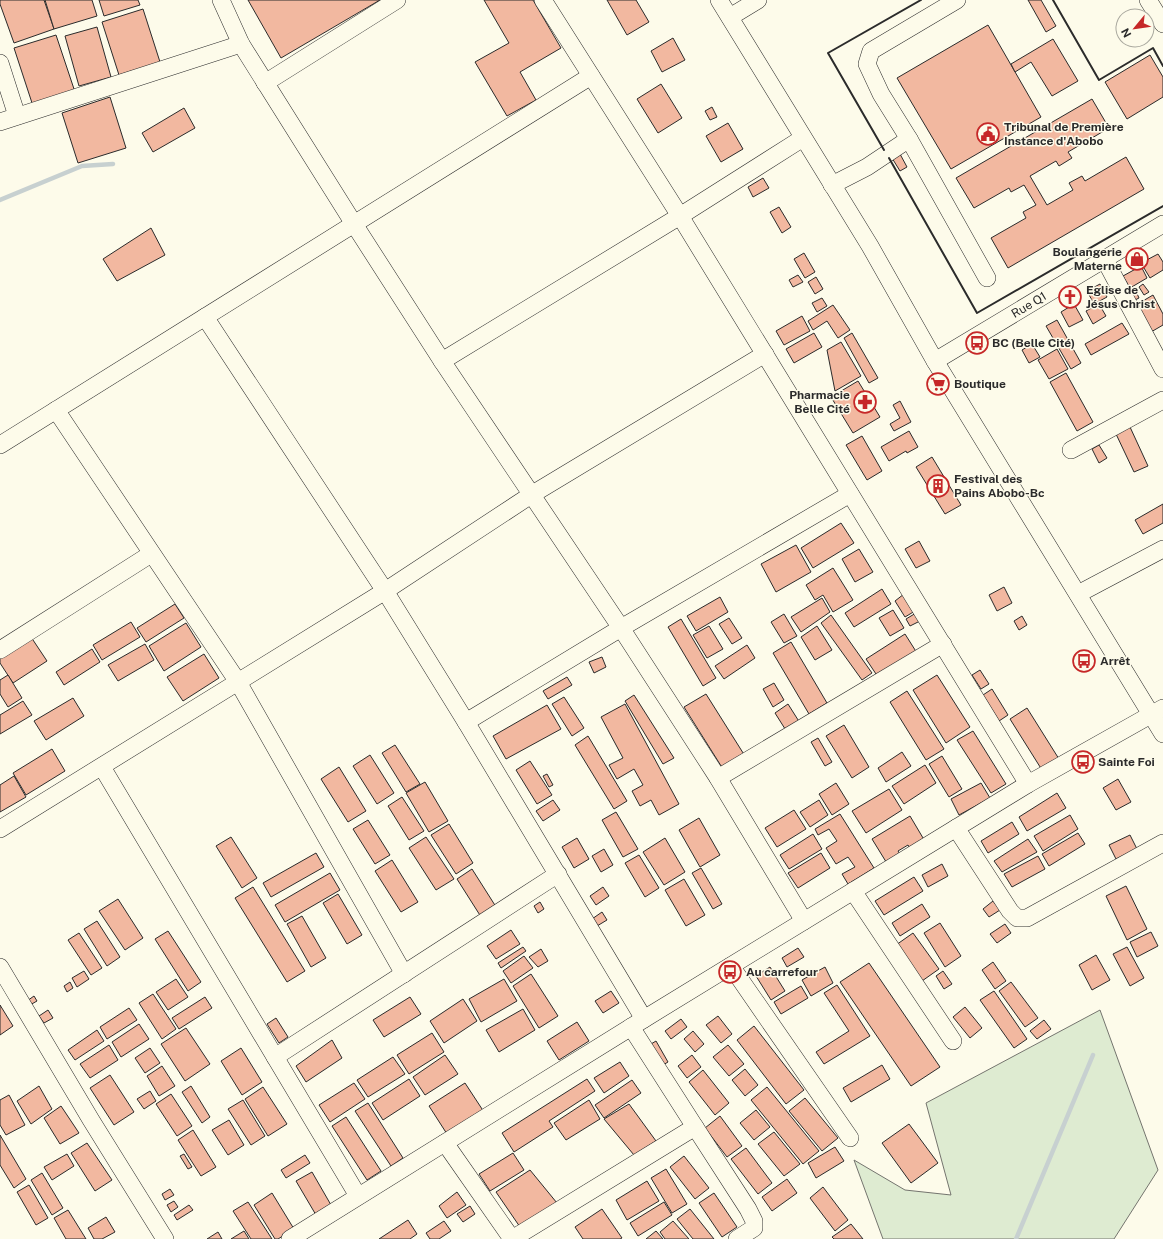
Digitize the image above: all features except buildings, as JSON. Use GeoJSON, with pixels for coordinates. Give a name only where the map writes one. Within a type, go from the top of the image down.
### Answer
{"type":"FeatureCollection","features":[{"type":"Feature","properties":{"kind":"street"},"geometry":{"type":"LineString","coordinates":[[221,0],[240,44],[442,361],[621,628],[718,778],[804,921]]}},
{"type":"Feature","properties":{"kind":"street"},"geometry":{"type":"LineString","coordinates":[[265,83],[396,0]]}},
{"type":"Feature","properties":{"kind":"street"},"geometry":{"type":"LineString","coordinates":[[543,0],[680,216],[1028,784]]}},
{"type":"Feature","properties":{"kind":"street"},"geometry":{"type":"LineString","coordinates":[[719,0],[870,246],[935,361],[1078,594],[1157,711],[1163,734]]}},
{"type":"Feature","properties":{"kind":"street"},"geometry":{"type":"LineString","coordinates":[[730,17],[758,0]]}},
{"type":"Feature","properties":{"kind":"street"},"geometry":{"type":"LineString","coordinates":[[957,0],[871,51],[867,64],[881,94],[909,139],[987,278]]}},
{"type":"Feature","properties":{"kind":"street"},"geometry":{"type":"LineString","coordinates":[[1148,0],[1163,24]]}},
{"type":"Feature","properties":{"kind":"street"},"geometry":{"type":"LineString","coordinates":[[0,122],[240,44]]}},
{"type":"Feature","properties":{"kind":"street"},"geometry":{"type":"LineString","coordinates":[[0,63],[17,116]]}},
{"type":"Feature","properties":{"kind":"street"},"geometry":{"type":"LineString","coordinates":[[0,445],[591,76]]}},
{"type":"Feature","properties":{"kind":"street"},"geometry":{"type":"LineString","coordinates":[[442,361],[680,216],[803,138]]}},
{"type":"Feature","properties":{"kind":"street"},"geometry":{"type":"LineString","coordinates":[[832,185],[867,167],[909,139]]}},
{"type":"Feature","properties":{"kind":"street","name":"Rue Q1"},"geometry":{"type":"LineString","coordinates":[[935,361],[1163,224]]}},
{"type":"Feature","properties":{"kind":"street"},"geometry":{"type":"LineString","coordinates":[[1105,260],[1163,369]]}},
{"type":"Feature","properties":{"kind":"street"},"geometry":{"type":"LineString","coordinates":[[205,317],[385,591],[558,874],[695,1127],[748,1209],[754,1221],[754,1228],[737,1239]]}},
{"type":"Feature","properties":{"kind":"street"},"geometry":{"type":"LineString","coordinates":[[0,830],[385,591],[531,495],[765,354]]}},
{"type":"Feature","properties":{"kind":"street"},"geometry":{"type":"LineString","coordinates":[[1071,450],[1163,400]]}},
{"type":"Feature","properties":{"kind":"street"},"geometry":{"type":"LineString","coordinates":[[56,410],[238,682],[404,974]]}},
{"type":"Feature","properties":{"kind":"street"},"geometry":{"type":"LineString","coordinates":[[466,722],[621,628],[850,494]]}},
{"type":"Feature","properties":{"kind":"street"},"geometry":{"type":"LineString","coordinates":[[1078,594],[1163,549]]}},
{"type":"Feature","properties":{"kind":"street"},"geometry":{"type":"LineString","coordinates":[[0,650],[151,554]]}},
{"type":"Feature","properties":{"kind":"street"},"geometry":{"type":"LineString","coordinates":[[718,778],[943,644]]}},
{"type":"Feature","properties":{"kind":"street"},"geometry":{"type":"LineString","coordinates":[[290,1239],[638,1023],[1028,784],[1157,711]]}},
{"type":"Feature","properties":{"kind":"street"},"geometry":{"type":"LineString","coordinates":[[102,767],[358,1196]]}},
{"type":"Feature","properties":{"kind":"street"},"geometry":{"type":"LineString","coordinates":[[956,828],[1010,911],[1017,918],[1027,918],[1163,843]]}},
{"type":"Feature","properties":{"kind":"street"},"geometry":{"type":"LineString","coordinates":[[276,1057],[558,874]]}},
{"type":"Feature","properties":{"kind":"street"},"geometry":{"type":"LineString","coordinates":[[853,891],[953,1041]]}},
{"type":"Feature","properties":{"kind":"street"},"geometry":{"type":"LineString","coordinates":[[731,966],[850,1138]]}},
{"type":"Feature","properties":{"kind":"street"},"geometry":{"type":"LineString","coordinates":[[0,967],[91,1120],[165,1239]]}},
{"type":"Feature","properties":{"kind":"street"},"geometry":{"type":"LineString","coordinates":[[445,1143],[512,1239],[695,1127]]}},
{"type":"Feature","properties":{"kind":"green space"},"geometry":{"type":"Polygon","coordinates":[[[1100,1010],[1158,1170],[1114,1239],[883,1239],[854,1160],[905,1190],[951,1195],[926,1103],[1100,1010]]]}},
{"type":"Feature","properties":{"kind":"waterway"},"geometry":{"type":"LineString","coordinates":[[0,200],[82,166],[113,164]]}},
{"type":"Feature","properties":{"kind":"waterway"},"geometry":{"type":"LineString","coordinates":[[1016,1239],[1093,1055]]}},
{"type":"Feature","properties":{"kind":"wall"},"geometry":{"type":"LineString","coordinates":[[884,150],[828,53],[921,0]]}},
{"type":"Feature","properties":{"kind":"wall"},"geometry":{"type":"LineString","coordinates":[[1053,0],[1099,80],[1153,48],[1163,66]]}},
{"type":"Feature","properties":{"kind":"wall"},"geometry":{"type":"LineString","coordinates":[[889,158],[977,313],[1163,206]]}},
{"type":"Feature","properties":{"kind":"place","name":"Tribunal de Première Instance d'Abobo"},"geometry":{"type":"Point","coordinates":[988,134]}},
{"type":"Feature","properties":{"kind":"place","name":"Boulangerie Materne"},"geometry":{"type":"Point","coordinates":[1137,259]}},
{"type":"Feature","properties":{"kind":"place","name":"Eglise de Jésus Christ"},"geometry":{"type":"Point","coordinates":[1070,297]}},
{"type":"Feature","properties":{"kind":"place","name":"BC (Belle Cité)"},"geometry":{"type":"Point","coordinates":[977,343]}},
{"type":"Feature","properties":{"kind":"place","name":"Boutique"},"geometry":{"type":"Point","coordinates":[938,384]}},
{"type":"Feature","properties":{"kind":"place","name":"Pharmacie Belle Cité"},"geometry":{"type":"Point","coordinates":[865,402]}},
{"type":"Feature","properties":{"kind":"place","name":"Festival des Pains Abobo-Bc"},"geometry":{"type":"Point","coordinates":[938,486]}},
{"type":"Feature","properties":{"kind":"place","name":"Arrêt"},"geometry":{"type":"Point","coordinates":[1084,661]}},
{"type":"Feature","properties":{"kind":"place","name":"Sainte Foi"},"geometry":{"type":"Point","coordinates":[1083,762]}},
{"type":"Feature","properties":{"kind":"place","name":"Au carrefour"},"geometry":{"type":"Point","coordinates":[730,972]}}]}
